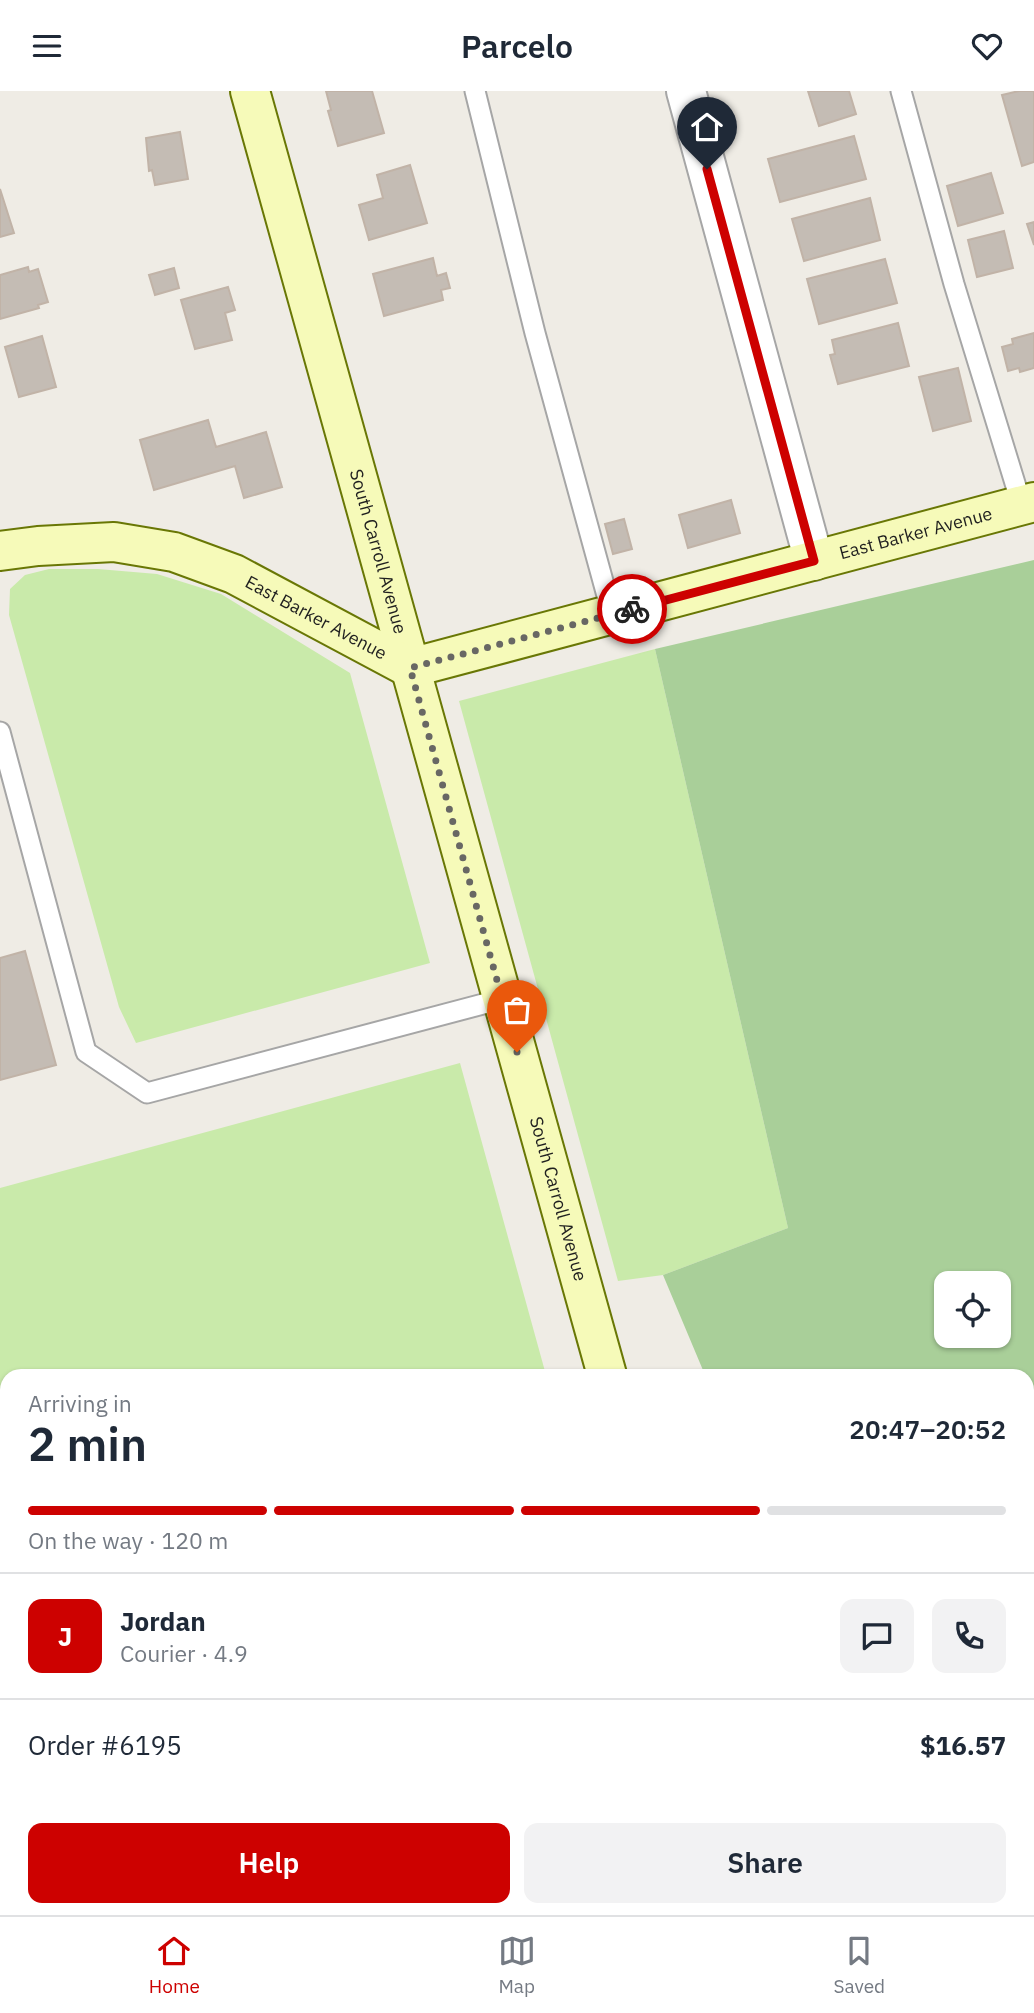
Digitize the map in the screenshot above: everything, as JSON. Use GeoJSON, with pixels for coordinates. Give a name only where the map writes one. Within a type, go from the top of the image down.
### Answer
{"type":"FeatureCollection","features":[{"type":"Feature","properties":{"kind":"street","name":"South Carroll Avenue"},"geometry":{"type":"LineString","coordinates":[[250,91],[605,1369]]}},
{"type":"Feature","properties":{"kind":"street"},"geometry":{"type":"LineString","coordinates":[[686,91],[814,561]]}},
{"type":"Feature","properties":{"kind":"street","name":"East Barker Avenue"},"geometry":{"type":"LineString","coordinates":[[0,551],[114,542],[174,552],[234,574],[410,668],[1028,504]]}},
{"type":"Feature","properties":{"kind":"lane"},"geometry":{"type":"LineString","coordinates":[[475,91],[535,333],[612,614]]}},
{"type":"Feature","properties":{"kind":"lane"},"geometry":{"type":"LineString","coordinates":[[901,91],[954,284],[1028,504]]}},
{"type":"Feature","properties":{"kind":"lane"},"geometry":{"type":"LineString","coordinates":[[0,732],[86,1052],[147,1093],[502,999]]}},
{"type":"Feature","properties":{"kind":"green space"},"geometry":{"type":"Polygon","coordinates":[[[1034,560],[1034,1369],[702,1369],[663,1275],[788,1228],[655,649],[1034,560]]]}},
{"type":"Feature","properties":{"kind":"green space"},"geometry":{"type":"Polygon","coordinates":[[[49,569],[98,569],[157,574],[221,594],[350,673],[430,963],[136,1043],[119,1007],[9,615],[10,589],[25,575],[49,569]]]}},
{"type":"Feature","properties":{"kind":"green space"},"geometry":{"type":"Polygon","coordinates":[[[655,649],[788,1228],[663,1275],[618,1281],[459,701],[655,649]]]}},
{"type":"Feature","properties":{"kind":"green space"},"geometry":{"type":"Polygon","coordinates":[[[460,1063],[544,1369],[0,1369],[0,1188],[460,1063]]]}},
{"type":"Feature","properties":{"kind":"building"},"geometry":{"type":"Polygon","coordinates":[[[326,91],[372,91],[384,133],[338,146],[328,111],[331,110],[326,91]]]}},
{"type":"Feature","properties":{"kind":"building"},"geometry":{"type":"Polygon","coordinates":[[[808,91],[849,91],[856,114],[819,126],[808,91]]]}},
{"type":"Feature","properties":{"kind":"building"},"geometry":{"type":"Polygon","coordinates":[[[1034,91],[1034,162],[1022,166],[1002,95],[1034,91]]]}},
{"type":"Feature","properties":{"kind":"building"},"geometry":{"type":"Polygon","coordinates":[[[180,132],[188,179],[155,185],[152,170],[149,171],[146,138],[180,132]]]}},
{"type":"Feature","properties":{"kind":"building"},"geometry":{"type":"Polygon","coordinates":[[[854,136],[866,179],[780,202],[768,159],[854,136]]]}},
{"type":"Feature","properties":{"kind":"building"},"geometry":{"type":"Polygon","coordinates":[[[410,165],[427,223],[369,240],[359,205],[383,198],[377,175],[410,165]]]}},
{"type":"Feature","properties":{"kind":"building"},"geometry":{"type":"Polygon","coordinates":[[[991,173],[1003,213],[958,226],[947,186],[991,173]]]}},
{"type":"Feature","properties":{"kind":"building"},"geometry":{"type":"Polygon","coordinates":[[[0,189],[14,233],[0,237],[0,189]]]}},
{"type":"Feature","properties":{"kind":"building"},"geometry":{"type":"Polygon","coordinates":[[[870,198],[880,240],[804,261],[792,219],[870,198]]]}},
{"type":"Feature","properties":{"kind":"building"},"geometry":{"type":"Polygon","coordinates":[[[1034,222],[1034,245],[1027,224],[1034,222]]]}},
{"type":"Feature","properties":{"kind":"building"},"geometry":{"type":"Polygon","coordinates":[[[1004,231],[1013,268],[977,277],[968,240],[1004,231]]]}},
{"type":"Feature","properties":{"kind":"building"},"geometry":{"type":"Polygon","coordinates":[[[433,258],[437,276],[446,273],[450,288],[441,290],[443,300],[384,316],[373,274],[433,258]]]}},
{"type":"Feature","properties":{"kind":"building"},"geometry":{"type":"Polygon","coordinates":[[[885,259],[897,303],[819,324],[807,279],[885,259]]]}},
{"type":"Feature","properties":{"kind":"building"},"geometry":{"type":"Polygon","coordinates":[[[28,267],[29,272],[38,269],[48,302],[38,305],[39,308],[0,319],[0,275],[28,267]]]}},
{"type":"Feature","properties":{"kind":"building"},"geometry":{"type":"Polygon","coordinates":[[[174,268],[179,288],[155,295],[149,275],[174,268]]]}},
{"type":"Feature","properties":{"kind":"building"},"geometry":{"type":"Polygon","coordinates":[[[228,287],[235,310],[225,313],[232,340],[195,349],[181,300],[228,287]]]}},
{"type":"Feature","properties":{"kind":"building"},"geometry":{"type":"Polygon","coordinates":[[[898,323],[909,366],[838,384],[830,355],[835,354],[832,340],[898,323]]]}},
{"type":"Feature","properties":{"kind":"building"},"geometry":{"type":"Polygon","coordinates":[[[1034,333],[1034,368],[1020,372],[1019,368],[1008,371],[1002,347],[1013,344],[1012,339],[1034,333]]]}},
{"type":"Feature","properties":{"kind":"building"},"geometry":{"type":"Polygon","coordinates":[[[42,336],[56,387],[19,397],[5,347],[42,336]]]}},
{"type":"Feature","properties":{"kind":"building"},"geometry":{"type":"Polygon","coordinates":[[[958,368],[971,421],[933,431],[919,377],[958,368]]]}},
{"type":"Feature","properties":{"kind":"building"},"geometry":{"type":"Polygon","coordinates":[[[208,420],[216,447],[266,432],[282,487],[244,498],[235,466],[154,490],[140,440],[208,420]]]}},
{"type":"Feature","properties":{"kind":"building"},"geometry":{"type":"Polygon","coordinates":[[[731,500],[740,533],[688,548],[679,515],[731,500]]]}},
{"type":"Feature","properties":{"kind":"building"},"geometry":{"type":"Polygon","coordinates":[[[624,519],[632,549],[613,554],[605,524],[624,519]]]}},
{"type":"Feature","properties":{"kind":"building"},"geometry":{"type":"Polygon","coordinates":[[[25,951],[56,1065],[0,1080],[0,958],[25,951]]]}},
{"type":"Feature","properties":{"kind":"way so far"},"geometry":{"type":"LineString","coordinates":[[517,1052],[410,668],[632,609]]}},
{"type":"Feature","properties":{"kind":"route"},"geometry":{"type":"LineString","coordinates":[[632,609],[814,561],[707,169]]}}]}
